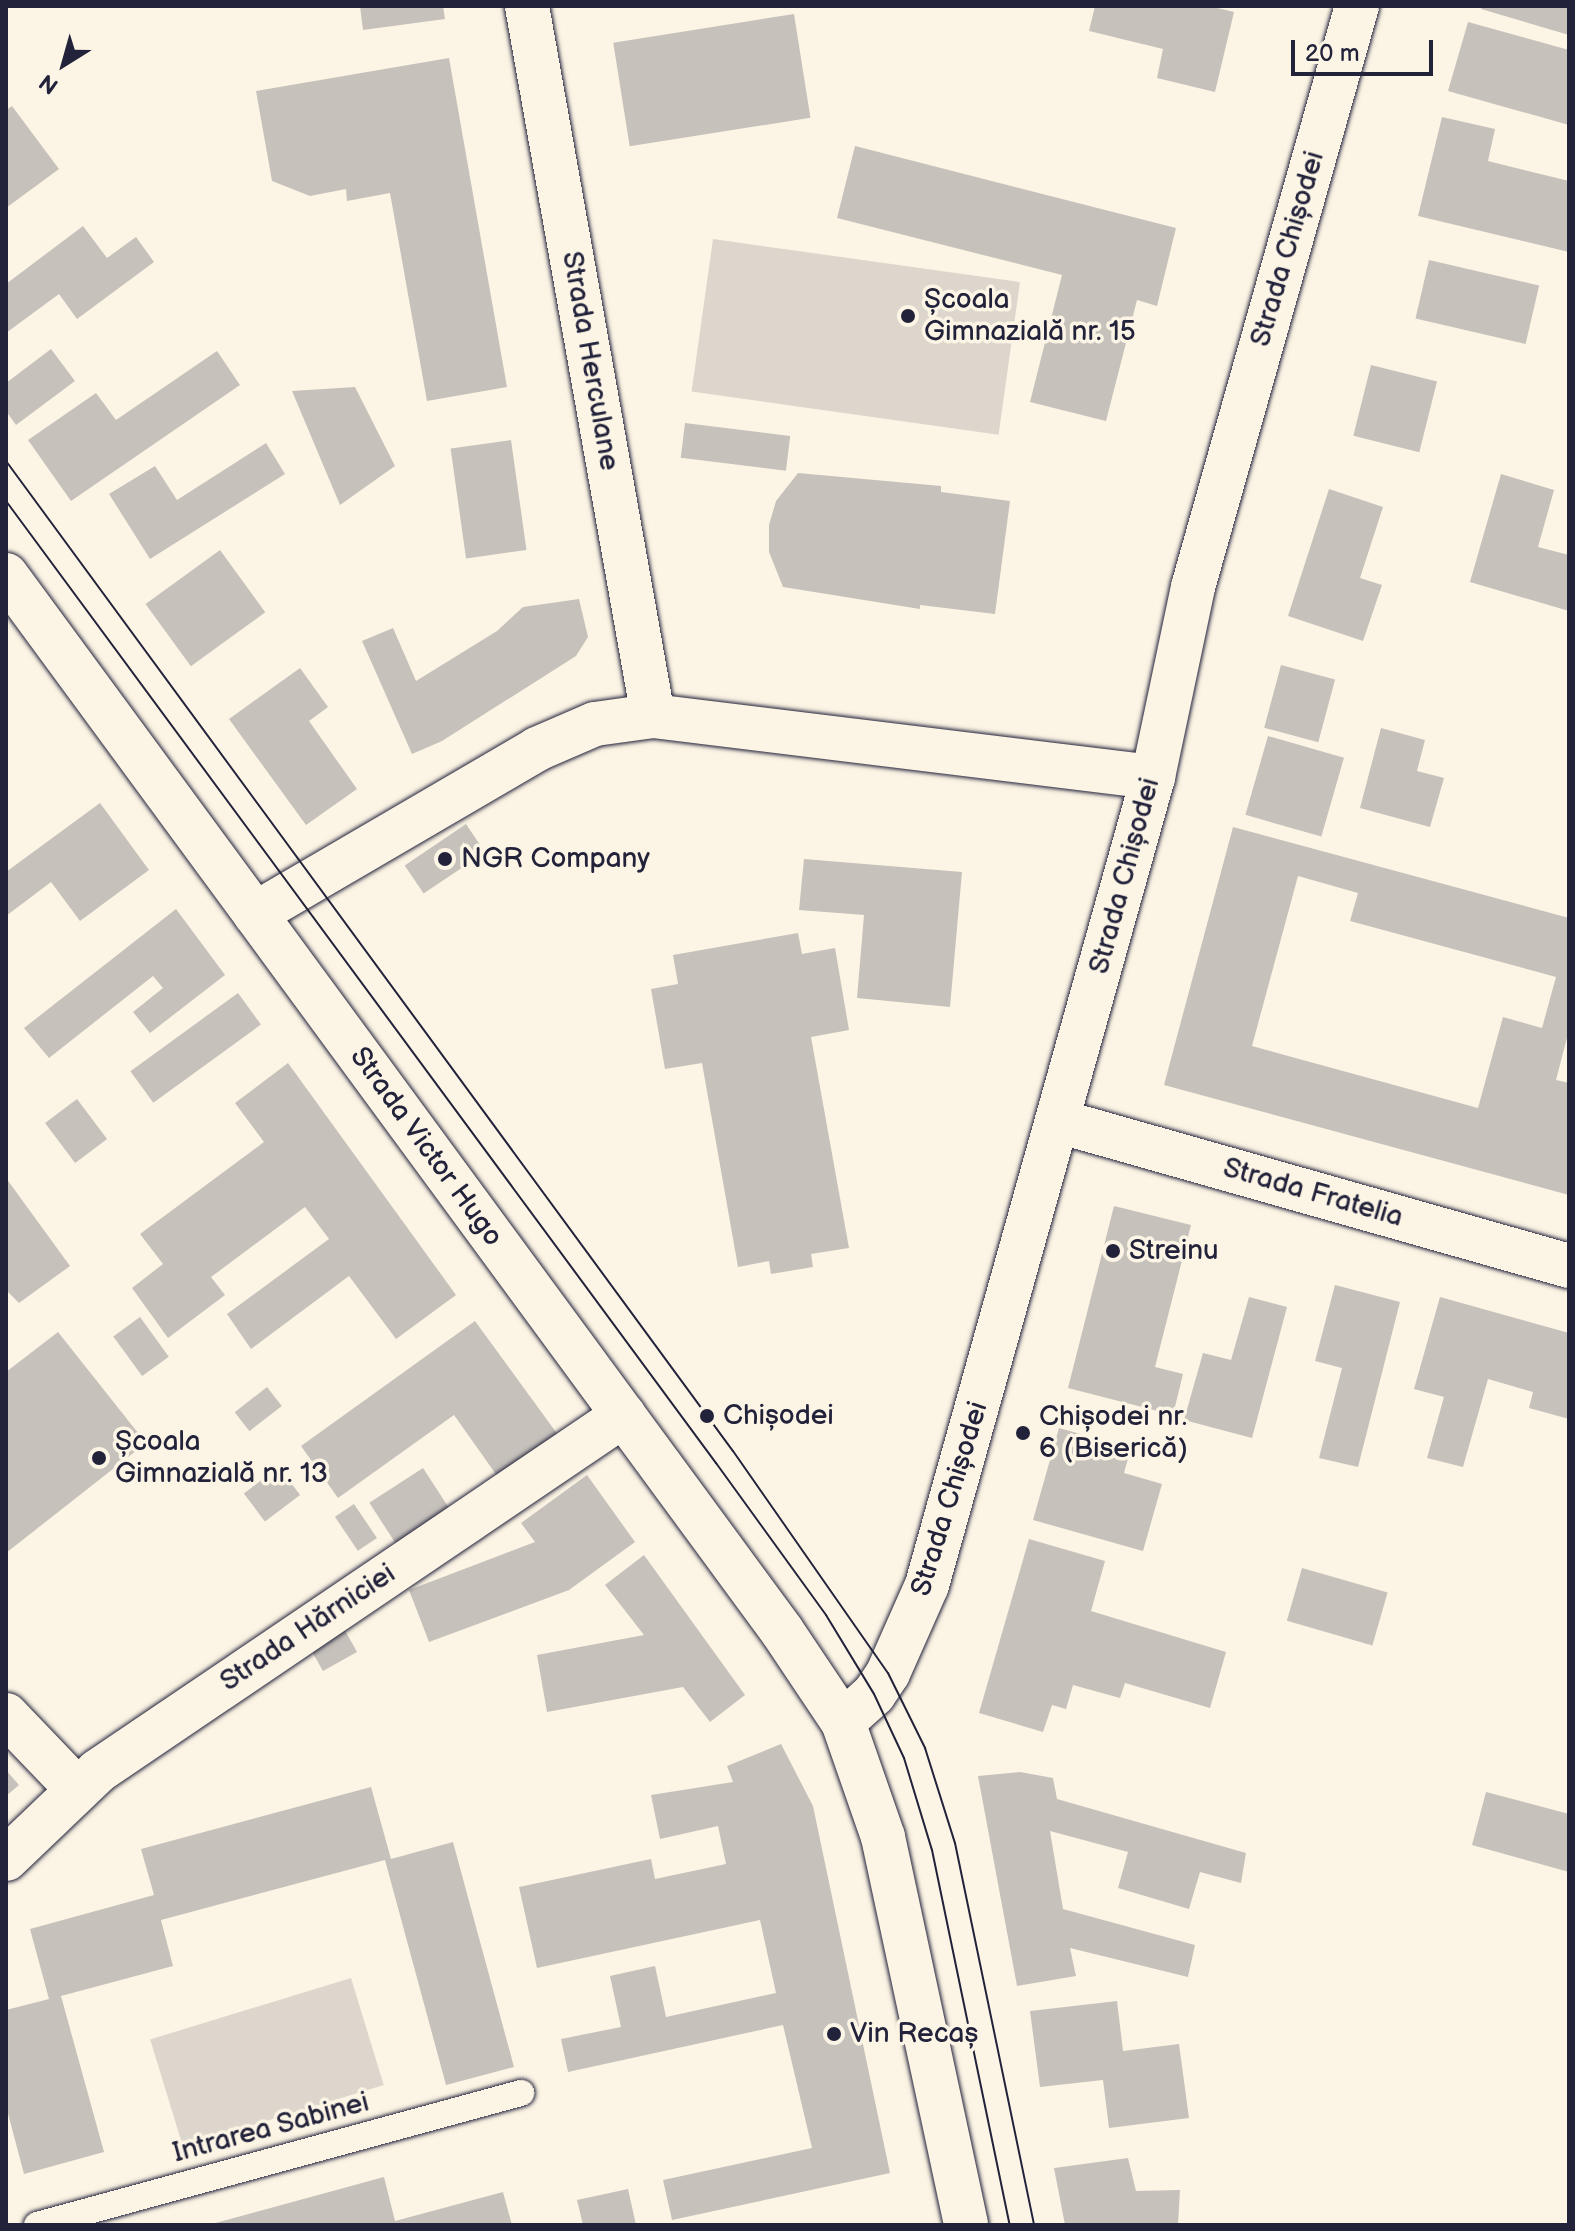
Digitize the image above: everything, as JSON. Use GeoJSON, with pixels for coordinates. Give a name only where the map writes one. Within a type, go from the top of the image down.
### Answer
{"type":"FeatureCollection","features":[{"type":"Feature","properties":{"kind":"street","name":"Strada Herculane"},"geometry":{"type":"LineString","coordinates":[[527,6],[653,716]]}},
{"type":"Feature","properties":{"kind":"street","name":"Strada Chișodei"},"geometry":{"type":"LineString","coordinates":[[843,1722],[874,1694],[888,1673],[927,1585],[1153,777],[1193,587],[1357,6]]}},
{"type":"Feature","properties":{"kind":"street","name":"Strada Victor Hugo"},"geometry":{"type":"LineString","coordinates":[[6,575],[624,1415],[843,1722],[883,1837],[966,2225]]}},
{"type":"Feature","properties":{"kind":"street"},"geometry":{"type":"LineString","coordinates":[[255,914],[537,749],[595,724],[653,716],[1153,777]]}},
{"type":"Feature","properties":{"kind":"street","name":"Strada Fratelia"},"geometry":{"type":"LineString","coordinates":[[1058,1121],[1569,1266]]}},
{"type":"Feature","properties":{"kind":"street","name":"Strada Hărniciei"},"geometry":{"type":"LineString","coordinates":[[6,1859],[76,1788],[624,1415]]}},
{"type":"Feature","properties":{"kind":"street"},"geometry":{"type":"LineString","coordinates":[[6,1715],[76,1788]]}},
{"type":"Feature","properties":{"kind":"lane","name":"Intrarea Sabinei"},"geometry":{"type":"LineString","coordinates":[[37,2225],[521,2093]]}},
{"type":"Feature","properties":{"kind":"shaded area"},"geometry":{"type":"Polygon","coordinates":[[[713,239],[1020,282],[999,435],[692,392],[713,239]]]}},
{"type":"Feature","properties":{"kind":"shaded area"},"geometry":{"type":"Polygon","coordinates":[[[351,1978],[384,2085],[183,2147],[150,2039],[351,1978]]]}},
{"type":"Feature","properties":{"kind":"building"},"geometry":{"type":"Polygon","coordinates":[[[360,6],[443,6],[445,19],[363,30],[360,6]]]}},
{"type":"Feature","properties":{"kind":"building"},"geometry":{"type":"Polygon","coordinates":[[[1095,6],[1209,6],[1234,12],[1215,92],[1157,78],[1163,49],[1089,31],[1095,6]]]}},
{"type":"Feature","properties":{"kind":"building"},"geometry":{"type":"Polygon","coordinates":[[[1482,6],[1569,6],[1569,35],[1481,9],[1482,6]]]}},
{"type":"Feature","properties":{"kind":"building"},"geometry":{"type":"Polygon","coordinates":[[[794,14],[810,118],[630,146],[613,43],[794,14]]]}},
{"type":"Feature","properties":{"kind":"building"},"geometry":{"type":"Polygon","coordinates":[[[1468,22],[1569,50],[1569,125],[1448,91],[1468,22]]]}},
{"type":"Feature","properties":{"kind":"building"},"geometry":{"type":"Polygon","coordinates":[[[449,58],[507,387],[427,401],[390,193],[347,201],[346,189],[310,196],[272,181],[256,91],[449,58]]]}},
{"type":"Feature","properties":{"kind":"building"},"geometry":{"type":"Polygon","coordinates":[[[12,106],[59,169],[6,208],[6,110],[12,106]]]}},
{"type":"Feature","properties":{"kind":"building"},"geometry":{"type":"Polygon","coordinates":[[[1442,117],[1495,129],[1488,161],[1569,181],[1569,252],[1418,216],[1442,117]]]}},
{"type":"Feature","properties":{"kind":"building"},"geometry":{"type":"Polygon","coordinates":[[[855,146],[1176,228],[1157,306],[1137,300],[1106,421],[1030,402],[1062,275],[837,218],[855,146]]]}},
{"type":"Feature","properties":{"kind":"building"},"geometry":{"type":"Polygon","coordinates":[[[83,226],[107,258],[136,237],[154,262],[77,319],[59,294],[6,333],[6,284],[83,226]]]}},
{"type":"Feature","properties":{"kind":"building"},"geometry":{"type":"Polygon","coordinates":[[[1429,260],[1539,285],[1526,344],[1416,318],[1429,260]]]}},
{"type":"Feature","properties":{"kind":"building"},"geometry":{"type":"Polygon","coordinates":[[[51,349],[75,381],[16,425],[6,411],[6,383],[51,349]]]}},
{"type":"Feature","properties":{"kind":"building"},"geometry":{"type":"Polygon","coordinates":[[[217,351],[240,385],[71,501],[28,440],[96,393],[116,420],[217,351]]]}},
{"type":"Feature","properties":{"kind":"building"},"geometry":{"type":"Polygon","coordinates":[[[1371,365],[1437,381],[1419,452],[1353,436],[1371,365]]]}},
{"type":"Feature","properties":{"kind":"building"},"geometry":{"type":"Polygon","coordinates":[[[355,387],[395,466],[340,505],[292,391],[355,387]]]}},
{"type":"Feature","properties":{"kind":"building"},"geometry":{"type":"Polygon","coordinates":[[[685,423],[790,436],[786,471],[681,458],[685,423]]]}},
{"type":"Feature","properties":{"kind":"building"},"geometry":{"type":"Polygon","coordinates":[[[511,440],[526,550],[466,558],[451,448],[511,440]]]}},
{"type":"Feature","properties":{"kind":"building"},"geometry":{"type":"Polygon","coordinates":[[[266,443],[285,474],[150,559],[109,494],[155,466],[177,500],[266,443]]]}},
{"type":"Feature","properties":{"kind":"building"},"geometry":{"type":"Polygon","coordinates":[[[798,473],[941,486],[941,492],[1010,501],[995,614],[920,605],[920,609],[783,587],[769,552],[769,525],[776,501],[798,473]]]}},
{"type":"Feature","properties":{"kind":"building"},"geometry":{"type":"Polygon","coordinates":[[[1501,474],[1554,490],[1538,547],[1569,555],[1569,611],[1470,582],[1501,474]]]}},
{"type":"Feature","properties":{"kind":"building"},"geometry":{"type":"Polygon","coordinates":[[[1329,489],[1383,507],[1360,578],[1382,585],[1363,641],[1288,616],[1329,489]]]}},
{"type":"Feature","properties":{"kind":"building"},"geometry":{"type":"Polygon","coordinates":[[[220,550],[265,612],[191,666],[146,604],[220,550]]]}},
{"type":"Feature","properties":{"kind":"building"},"geometry":{"type":"Polygon","coordinates":[[[579,599],[588,637],[576,656],[442,741],[412,754],[362,641],[393,628],[416,681],[497,631],[523,607],[579,599]]]}},
{"type":"Feature","properties":{"kind":"building"},"geometry":{"type":"Polygon","coordinates":[[[1281,665],[1335,679],[1318,742],[1264,728],[1281,665]]]}},
{"type":"Feature","properties":{"kind":"building"},"geometry":{"type":"Polygon","coordinates":[[[300,668],[328,707],[309,721],[357,789],[306,825],[229,719],[300,668]]]}},
{"type":"Feature","properties":{"kind":"building"},"geometry":{"type":"Polygon","coordinates":[[[1381,728],[1425,740],[1417,771],[1444,778],[1430,827],[1360,808],[1381,728]]]}},
{"type":"Feature","properties":{"kind":"building"},"geometry":{"type":"Polygon","coordinates":[[[1268,736],[1344,758],[1321,837],[1245,815],[1268,736]]]}},
{"type":"Feature","properties":{"kind":"building"},"geometry":{"type":"Polygon","coordinates":[[[100,803],[149,870],[80,921],[51,882],[6,916],[6,872],[100,803]]]}},
{"type":"Feature","properties":{"kind":"building","name":"NGR Company"},"geometry":{"type":"Polygon","coordinates":[[[466,824],[485,852],[424,894],[405,865],[466,824]]]}},
{"type":"Feature","properties":{"kind":"building"},"geometry":{"type":"Polygon","coordinates":[[[1233,827],[1569,918],[1569,1030],[1556,1080],[1569,1083],[1569,1195],[1164,1085],[1233,827]],[[1298,876],[1252,1046],[1478,1108],[1503,1017],[1542,1028],[1556,977],[1350,921],[1358,893],[1298,876]]]}},
{"type":"Feature","properties":{"kind":"building"},"geometry":{"type":"Polygon","coordinates":[[[804,859],[962,872],[950,1007],[857,998],[864,915],[799,910],[804,859]]]}},
{"type":"Feature","properties":{"kind":"building"},"geometry":{"type":"Polygon","coordinates":[[[176,909],[225,975],[150,1033],[133,1012],[163,988],[153,976],[49,1058],[24,1028],[176,909]]]}},
{"type":"Feature","properties":{"kind":"building"},"geometry":{"type":"Polygon","coordinates":[[[798,933],[802,954],[835,948],[849,1030],[811,1037],[849,1248],[811,1254],[813,1267],[771,1274],[769,1261],[738,1267],[702,1063],[665,1069],[651,989],[678,984],[673,955],[798,933]]]}},
{"type":"Feature","properties":{"kind":"building"},"geometry":{"type":"Polygon","coordinates":[[[238,993],[261,1025],[153,1103],[130,1071],[238,993]]]}},
{"type":"Feature","properties":{"kind":"building"},"geometry":{"type":"Polygon","coordinates":[[[288,1063],[456,1295],[396,1339],[349,1276],[251,1349],[227,1314],[329,1239],[305,1207],[211,1277],[225,1295],[168,1338],[132,1288],[163,1264],[140,1234],[264,1142],[235,1103],[288,1063]]]}},
{"type":"Feature","properties":{"kind":"building"},"geometry":{"type":"Polygon","coordinates":[[[77,1099],[107,1139],[75,1163],[45,1123],[77,1099]]]}},
{"type":"Feature","properties":{"kind":"building"},"geometry":{"type":"Polygon","coordinates":[[[6,1178],[70,1266],[19,1303],[6,1290],[6,1178]]]}},
{"type":"Feature","properties":{"kind":"building"},"geometry":{"type":"Polygon","coordinates":[[[1114,1206],[1191,1225],[1155,1367],[1183,1374],[1173,1415],[1068,1388],[1114,1206]]]}},
{"type":"Feature","properties":{"kind":"building"},"geometry":{"type":"Polygon","coordinates":[[[1335,1285],[1400,1302],[1358,1467],[1319,1458],[1342,1368],[1315,1361],[1335,1285]]]}},
{"type":"Feature","properties":{"kind":"building"},"geometry":{"type":"Polygon","coordinates":[[[1249,1297],[1287,1307],[1252,1438],[1184,1420],[1203,1353],[1231,1360],[1249,1297]]]}},
{"type":"Feature","properties":{"kind":"building"},"geometry":{"type":"Polygon","coordinates":[[[1440,1297],[1569,1333],[1569,1419],[1529,1408],[1533,1392],[1488,1379],[1463,1467],[1427,1458],[1444,1397],[1414,1389],[1440,1297]]]}},
{"type":"Feature","properties":{"kind":"building"},"geometry":{"type":"Polygon","coordinates":[[[140,1317],[169,1357],[142,1376],[113,1336],[140,1317]]]}},
{"type":"Feature","properties":{"kind":"building"},"geometry":{"type":"Polygon","coordinates":[[[475,1321],[561,1439],[500,1480],[454,1415],[338,1498],[301,1446],[475,1321]]]}},
{"type":"Feature","properties":{"kind":"building"},"geometry":{"type":"Polygon","coordinates":[[[58,1332],[146,1443],[6,1553],[6,1372],[58,1332]]]}},
{"type":"Feature","properties":{"kind":"building"},"geometry":{"type":"Polygon","coordinates":[[[267,1387],[282,1406],[249,1431],[235,1412],[267,1387]]]}},
{"type":"Feature","properties":{"kind":"building"},"geometry":{"type":"Polygon","coordinates":[[[1059,1428],[1131,1448],[1124,1473],[1162,1484],[1143,1551],[1033,1520],[1059,1428]]]}},
{"type":"Feature","properties":{"kind":"building"},"geometry":{"type":"Polygon","coordinates":[[[279,1467],[300,1495],[265,1521],[244,1493],[279,1467]]]}},
{"type":"Feature","properties":{"kind":"building"},"geometry":{"type":"Polygon","coordinates":[[[423,1468],[452,1512],[398,1547],[369,1503],[423,1468]]]}},
{"type":"Feature","properties":{"kind":"building"},"geometry":{"type":"Polygon","coordinates":[[[587,1475],[635,1542],[569,1590],[429,1642],[409,1590],[535,1542],[521,1523],[587,1475]]]}},
{"type":"Feature","properties":{"kind":"building"},"geometry":{"type":"Polygon","coordinates":[[[354,1504],[377,1538],[358,1551],[335,1517],[354,1504]]]}},
{"type":"Feature","properties":{"kind":"building"},"geometry":{"type":"Polygon","coordinates":[[[1029,1539],[1105,1561],[1091,1611],[1226,1652],[1210,1708],[1125,1683],[1120,1698],[1073,1685],[1066,1709],[1052,1705],[1043,1732],[979,1713],[1029,1539]]]}},
{"type":"Feature","properties":{"kind":"building"},"geometry":{"type":"Polygon","coordinates":[[[644,1555],[745,1695],[710,1722],[683,1687],[547,1712],[537,1655],[644,1635],[605,1585],[644,1555]]]}},
{"type":"Feature","properties":{"kind":"building"},"geometry":{"type":"Polygon","coordinates":[[[1302,1568],[1388,1593],[1372,1645],[1287,1621],[1302,1568]]]}},
{"type":"Feature","properties":{"kind":"building"},"geometry":{"type":"Polygon","coordinates":[[[342,1625],[357,1652],[323,1671],[308,1644],[342,1625]]]}},
{"type":"Feature","properties":{"kind":"building"},"geometry":{"type":"Polygon","coordinates":[[[781,1744],[813,1806],[890,2173],[672,2220],[663,2180],[812,2148],[783,2025],[568,2072],[561,2039],[621,2027],[610,1976],[655,1966],[666,2017],[776,1993],[760,1920],[537,1968],[519,1887],[651,1859],[655,1879],[726,1864],[718,1826],[660,1839],[651,1795],[733,1782],[727,1766],[781,1744]]]}},
{"type":"Feature","properties":{"kind":"building"},"geometry":{"type":"Polygon","coordinates":[[[6,1770],[19,1785],[6,1796],[6,1770]]]}},
{"type":"Feature","properties":{"kind":"building"},"geometry":{"type":"Polygon","coordinates":[[[1020,1772],[1053,1778],[1057,1799],[1246,1853],[1241,1883],[1200,1872],[1189,1909],[1118,1888],[1128,1852],[1050,1831],[1063,1909],[1195,1945],[1188,1977],[1070,1948],[1076,1976],[1017,1986],[978,1776],[1020,1772]]]}},
{"type":"Feature","properties":{"kind":"building"},"geometry":{"type":"Polygon","coordinates":[[[371,1787],[391,1859],[453,1842],[514,2067],[446,2085],[385,1860],[161,1920],[173,1966],[61,1996],[104,2152],[24,2174],[6,2106],[6,2010],[49,1999],[30,1929],[154,1895],[141,1849],[371,1787]]]}},
{"type":"Feature","properties":{"kind":"building"},"geometry":{"type":"Polygon","coordinates":[[[1486,1792],[1569,1814],[1569,1872],[1472,1845],[1486,1792]]]}},
{"type":"Feature","properties":{"kind":"building"},"geometry":{"type":"Polygon","coordinates":[[[1117,2001],[1123,2051],[1179,2044],[1189,2118],[1109,2128],[1103,2080],[1040,2087],[1030,2011],[1117,2001]]]}},
{"type":"Feature","properties":{"kind":"building"},"geometry":{"type":"Polygon","coordinates":[[[1128,2158],[1136,2191],[1180,2190],[1178,2225],[1065,2225],[1054,2168],[1128,2158]]]}},
{"type":"Feature","properties":{"kind":"building"},"geometry":{"type":"Polygon","coordinates":[[[384,2177],[395,2221],[503,2192],[512,2225],[208,2225],[384,2177]]]}},
{"type":"Feature","properties":{"kind":"building"},"geometry":{"type":"Polygon","coordinates":[[[628,2189],[636,2225],[583,2225],[577,2200],[628,2189]]]}},
{"type":"Feature","properties":{"kind":"tram line"},"geometry":{"type":"LineString","coordinates":[[6,461],[733,1451],[888,1673],[925,1748],[955,1843],[1034,2225]]}},
{"type":"Feature","properties":{"kind":"tram line"},"geometry":{"type":"LineString","coordinates":[[6,501],[716,1463],[826,1615],[874,1694],[904,1758],[932,1850],[1010,2225]]}},
{"type":"Feature","properties":{"kind":"place","name":"Școala Gimnazială nr. 15"},"geometry":{"type":"Point","coordinates":[908,316]}},
{"type":"Feature","properties":{"kind":"place","name":"NGR Company"},"geometry":{"type":"Point","coordinates":[445,859]}},
{"type":"Feature","properties":{"kind":"place","name":"Streinu"},"geometry":{"type":"Point","coordinates":[1113,1251]}},
{"type":"Feature","properties":{"kind":"place","name":"Chișodei"},"geometry":{"type":"Point","coordinates":[707,1416]}},
{"type":"Feature","properties":{"kind":"place","name":"Chișodei nr. 6 (Biserică)"},"geometry":{"type":"Point","coordinates":[1023,1433]}},
{"type":"Feature","properties":{"kind":"place","name":"Școala Gimnazială nr. 13"},"geometry":{"type":"Point","coordinates":[99,1458]}},
{"type":"Feature","properties":{"kind":"place","name":"Vin Recaș"},"geometry":{"type":"Point","coordinates":[834,2034]}}]}
